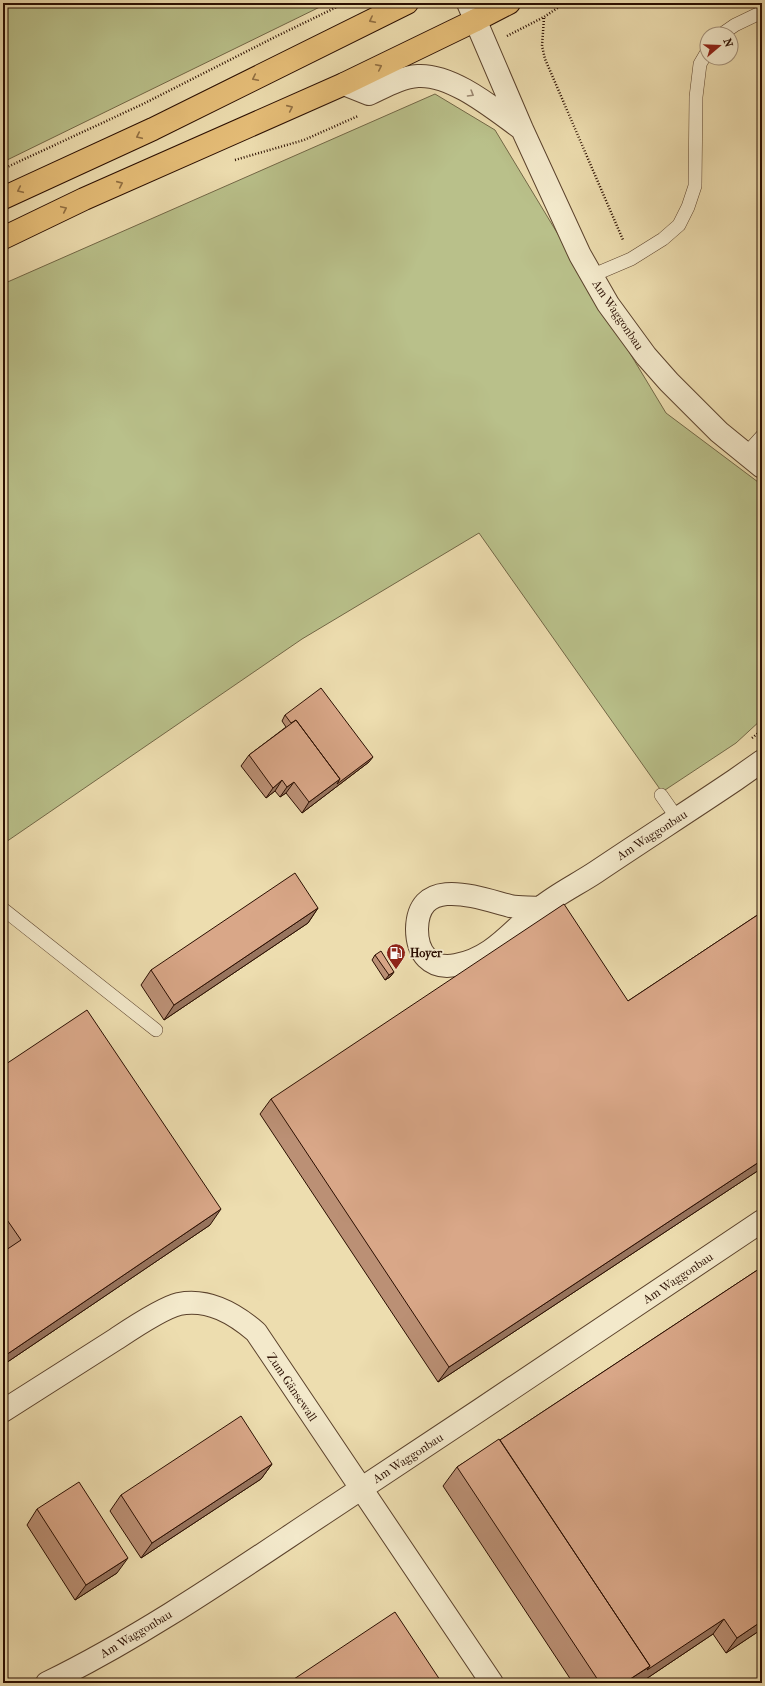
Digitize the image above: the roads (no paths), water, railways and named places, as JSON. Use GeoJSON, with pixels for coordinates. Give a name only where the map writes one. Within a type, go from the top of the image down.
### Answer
{"type":"FeatureCollection","features":[{"type":"Feature","properties":{"kind":"main road"},"geometry":{"type":"LineString","coordinates":[[3,198],[153,129],[407,3]]}},
{"type":"Feature","properties":{"kind":"main road"},"geometry":{"type":"LineString","coordinates":[[3,238],[84,199],[344,84],[472,11],[509,3]]}},
{"type":"Feature","properties":{"kind":"street","name":"Am Waggonbau"},"geometry":{"type":"LineString","coordinates":[[472,11],[522,129],[591,276],[623,326],[646,356],[693,406],[754,461]]}},
{"type":"Feature","properties":{"kind":"street"},"geometry":{"type":"LineString","coordinates":[[344,84],[369,94],[398,80],[418,76],[431,77],[455,85],[522,129]]}},
{"type":"Feature","properties":{"kind":"street","name":"Am Waggonbau"},"geometry":{"type":"LineString","coordinates":[[540,908],[511,906],[469,895],[441,894],[429,900],[418,921],[420,948],[425,957],[434,964],[445,966],[457,965],[479,957],[497,947],[540,908],[762,761]]}},
{"type":"Feature","properties":{"kind":"street","name":"Am Waggonbau"},"geometry":{"type":"LineString","coordinates":[[47,1683],[141,1632],[361,1488],[762,1221]]}},
{"type":"Feature","properties":{"kind":"street","name":"Zum Gänsewall"},"geometry":{"type":"LineString","coordinates":[[3,1411],[147,1319],[179,1304],[201,1304],[219,1307],[240,1318],[256,1332],[492,1683]]}},
{"type":"Feature","properties":{"kind":"lane"},"geometry":{"type":"LineString","coordinates":[[734,26],[762,12]]}},
{"type":"Feature","properties":{"kind":"lane"},"geometry":{"type":"LineString","coordinates":[[591,276],[631,260],[663,239],[679,225],[688,207],[695,186],[696,91],[700,66]]}},
{"type":"Feature","properties":{"kind":"lane"},"geometry":{"type":"LineString","coordinates":[[754,461],[762,436]]}},
{"type":"Feature","properties":{"kind":"lane"},"geometry":{"type":"LineString","coordinates":[[661,795],[677,818]]}},
{"type":"Feature","properties":{"kind":"lane"},"geometry":{"type":"LineString","coordinates":[[3,909],[156,1030]]}},
{"type":"Feature","properties":{"kind":"place","name":"Hoyer"},"geometry":{"type":"Point","coordinates":[396,970]}}]}
